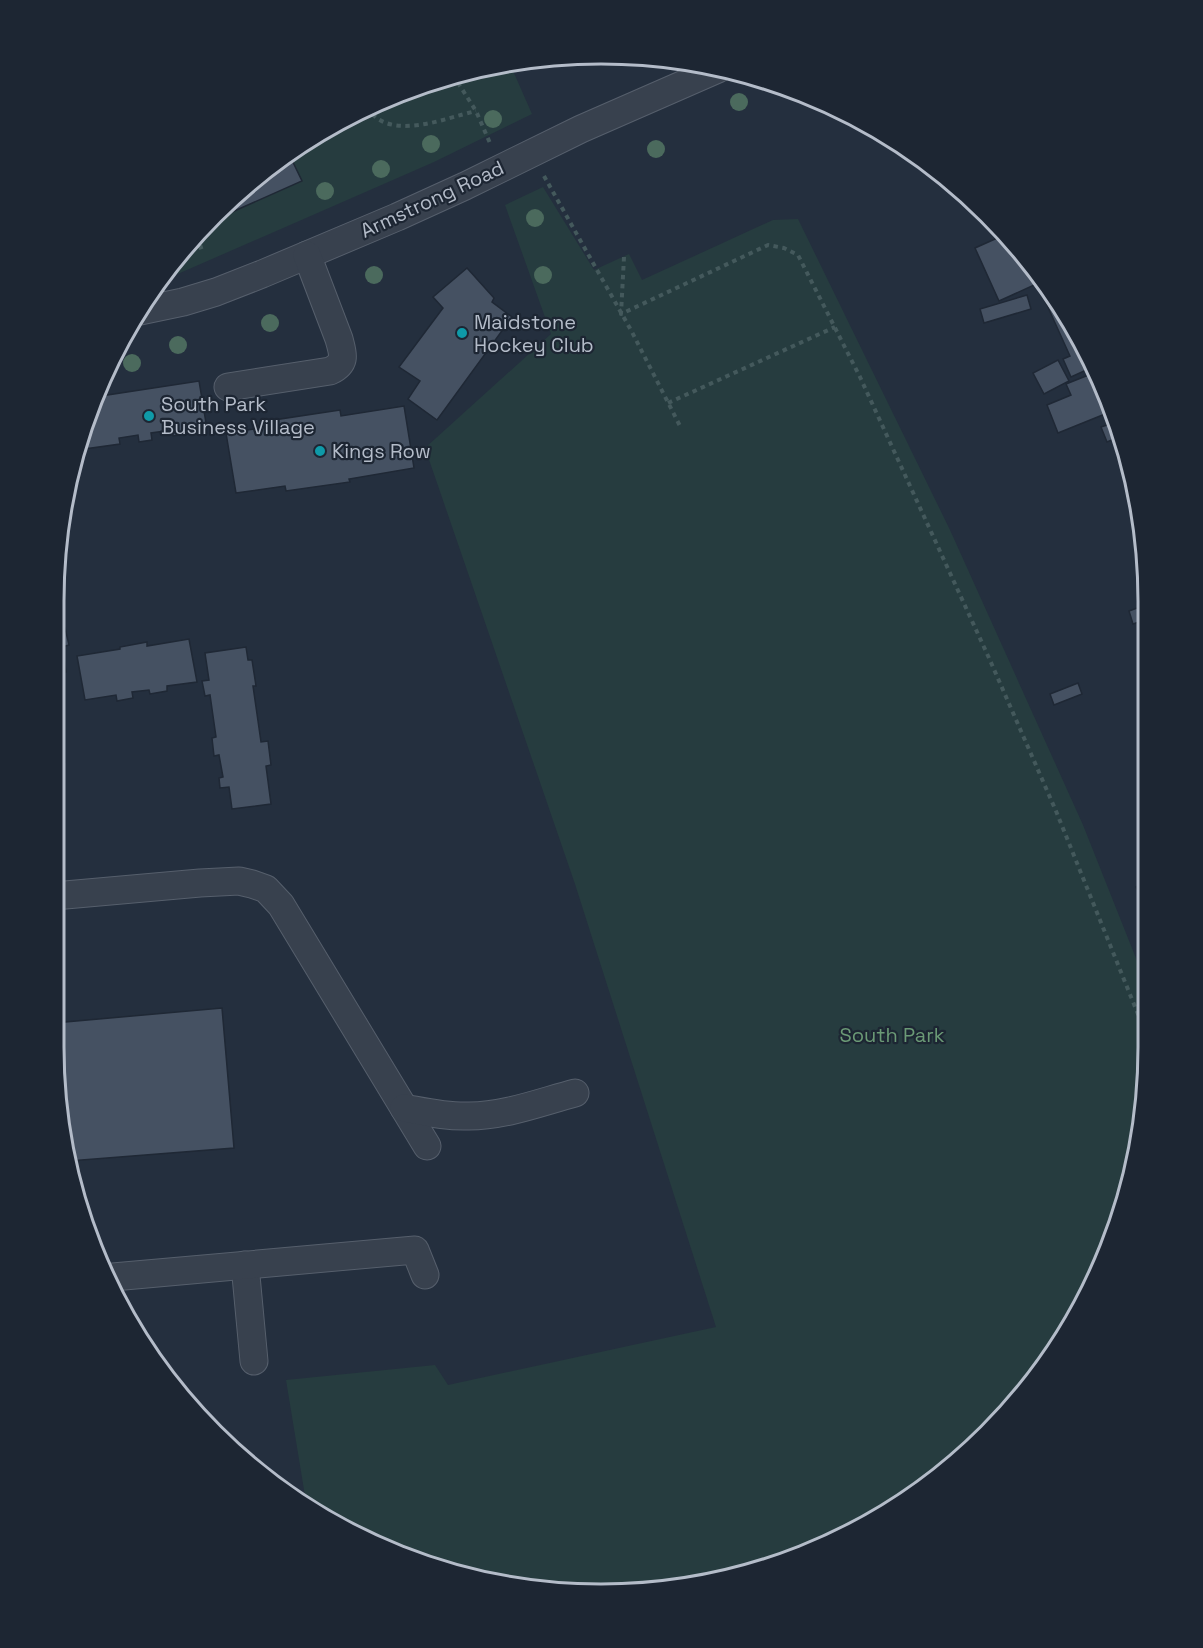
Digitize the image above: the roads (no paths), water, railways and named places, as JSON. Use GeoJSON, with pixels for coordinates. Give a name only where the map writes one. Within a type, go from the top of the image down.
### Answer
{"type":"FeatureCollection","features":[{"type":"Feature","properties":{"kind":"street","name":"Armstrong Road"},"geometry":{"type":"LineString","coordinates":[[151,309],[216,292],[308,255],[397,217],[581,129],[705,75]]}},
{"type":"Feature","properties":{"kind":"street"},"geometry":{"type":"LineString","coordinates":[[228,387],[330,371],[338,367],[343,351],[308,255]]}},
{"type":"Feature","properties":{"kind":"street"},"geometry":{"type":"LineString","coordinates":[[64,895],[238,881],[266,889],[281,905],[427,1146]]}},
{"type":"Feature","properties":{"kind":"street"},"geometry":{"type":"LineString","coordinates":[[404,1108],[449,1116],[495,1114],[575,1093]]}},
{"type":"Feature","properties":{"kind":"street"},"geometry":{"type":"LineString","coordinates":[[117,1277],[415,1250],[424,1275]]}},
{"type":"Feature","properties":{"kind":"street"},"geometry":{"type":"LineString","coordinates":[[245,1265],[254,1361]]}},
{"type":"Feature","properties":{"kind":"place","name":"Maidstone Hockey Club"},"geometry":{"type":"Point","coordinates":[462,333]}},
{"type":"Feature","properties":{"kind":"place","name":"South Park Business Village"},"geometry":{"type":"Point","coordinates":[149,416]}},
{"type":"Feature","properties":{"kind":"place","name":"Kings Row"},"geometry":{"type":"Point","coordinates":[320,451]}},
{"type":"Feature","properties":{"kind":"park label","name":"South Park"},"geometry":{"type":"Point","coordinates":[892,1035]}}]}
